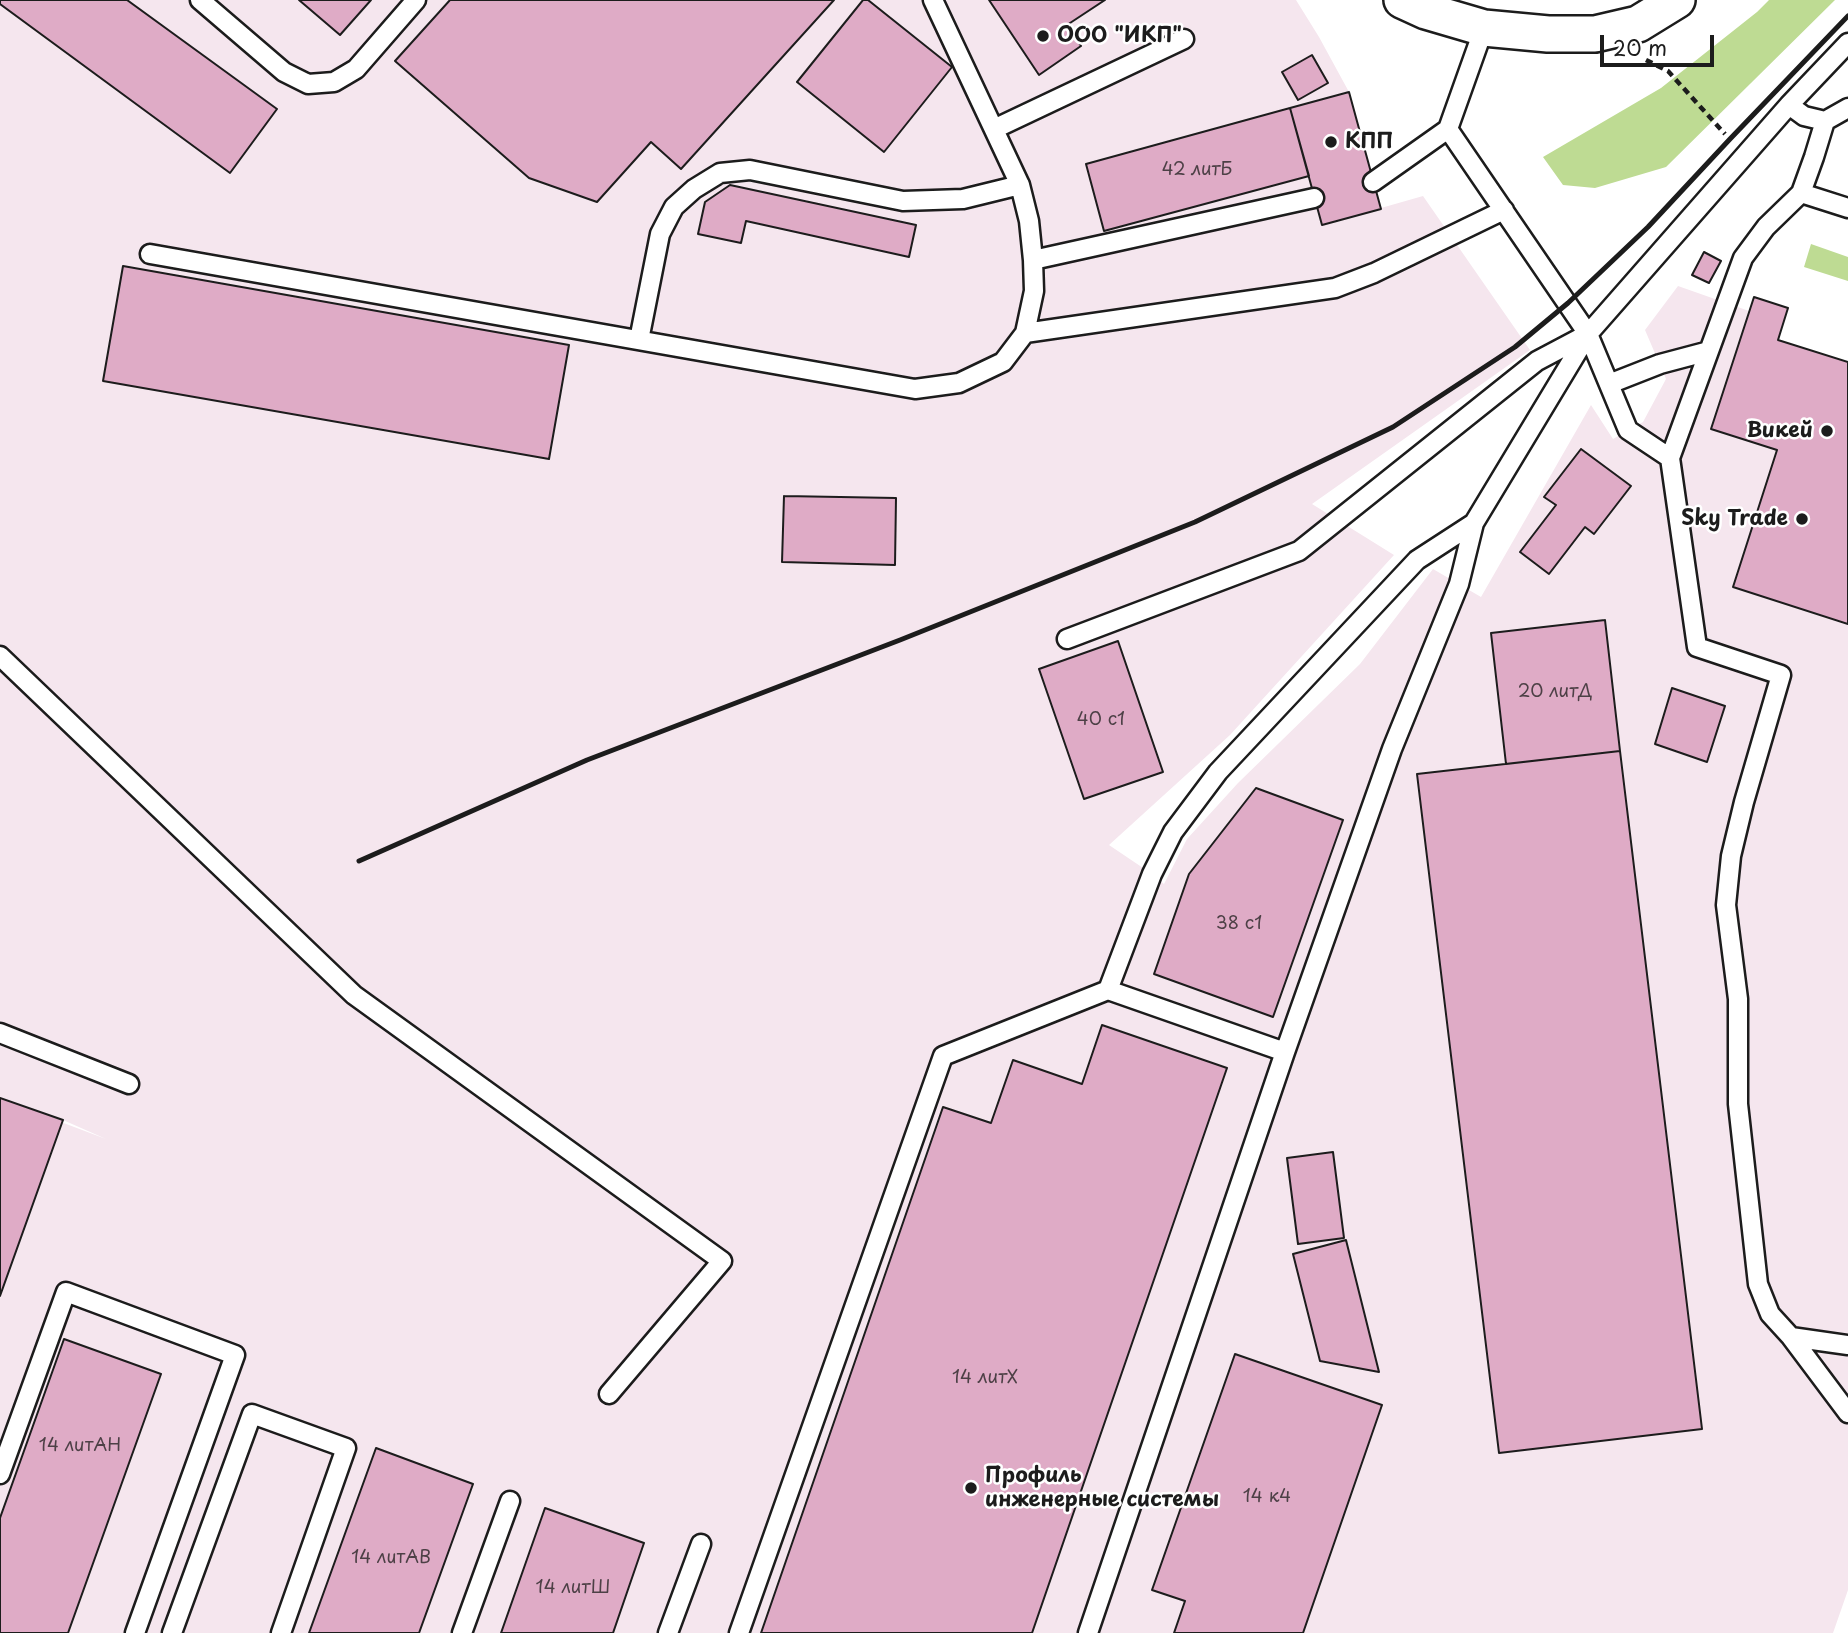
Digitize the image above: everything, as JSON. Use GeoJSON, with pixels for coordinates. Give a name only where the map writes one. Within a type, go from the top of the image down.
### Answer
{"type":"FeatureCollection","features":[{"type":"Feature","properties":{"kind":"street"},"geometry":{"type":"LineString","coordinates":[[1402,0],[1426,11],[1484,28],[1548,34],[1595,34],[1638,23],[1677,0]]}},
{"type":"Feature","properties":{"kind":"lane"},"geometry":{"type":"LineString","coordinates":[[200,0],[284,72],[308,84],[334,82],[356,69],[416,0]]}},
{"type":"Feature","properties":{"kind":"lane"},"geometry":{"type":"LineString","coordinates":[[150,254],[915,389],[959,383],[1003,362],[1025,332],[1034,291],[1033,260],[1029,221],[1020,185],[933,0]]}},
{"type":"Feature","properties":{"kind":"lane"},"geometry":{"type":"LineString","coordinates":[[1373,182],[1448,129],[1484,28]]}},
{"type":"Feature","properties":{"kind":"lane"},"geometry":{"type":"LineString","coordinates":[[994,128],[1184,39]]}},
{"type":"Feature","properties":{"kind":"lane"},"geometry":{"type":"LineString","coordinates":[[1088,1633],[1285,1052],[1392,749],[1459,584],[1474,523],[1588,334],[1789,105],[1848,43]]}},
{"type":"Feature","properties":{"kind":"lane"},"geometry":{"type":"LineString","coordinates":[[1789,105],[1804,116],[1825,121],[1848,108]]}},
{"type":"Feature","properties":{"kind":"lane"},"geometry":{"type":"LineString","coordinates":[[1825,121],[1801,192],[1766,227],[1743,258],[1670,458],[1697,646],[1781,675],[1731,856],[1726,905],[1738,999],[1738,1104],[1758,1284],[1770,1314],[1791,1337],[1848,1413]]}},
{"type":"Feature","properties":{"kind":"lane"},"geometry":{"type":"LineString","coordinates":[[1448,129],[1588,334],[1628,430],[1670,458]]}},
{"type":"Feature","properties":{"kind":"lane"},"geometry":{"type":"LineString","coordinates":[[639,340],[660,234],[674,207],[694,189],[720,173],[750,170],[903,201],[963,199],[1020,185]]}},
{"type":"Feature","properties":{"kind":"lane"},"geometry":{"type":"LineString","coordinates":[[1801,192],[1848,208]]}},
{"type":"Feature","properties":{"kind":"lane"},"geometry":{"type":"LineString","coordinates":[[1033,260],[1314,198]]}},
{"type":"Feature","properties":{"kind":"lane"},"geometry":{"type":"LineString","coordinates":[[1025,332],[1335,288],[1374,273],[1504,210]]}},
{"type":"Feature","properties":{"kind":"lane"},"geometry":{"type":"LineString","coordinates":[[1067,639],[1299,551],[1537,361],[1588,334]]}},
{"type":"Feature","properties":{"kind":"lane"},"geometry":{"type":"LineString","coordinates":[[1609,384],[1660,364],[1709,351]]}},
{"type":"Feature","properties":{"kind":"lane"},"geometry":{"type":"LineString","coordinates":[[1108,990],[1152,874],[1173,832],[1218,772],[1417,560],[1474,523]]}},
{"type":"Feature","properties":{"kind":"lane"},"geometry":{"type":"LineString","coordinates":[[0,656],[354,995],[722,1261],[609,1394]]}},
{"type":"Feature","properties":{"kind":"lane"},"geometry":{"type":"LineString","coordinates":[[739,1633],[943,1056],[1108,990],[1285,1052]]}},
{"type":"Feature","properties":{"kind":"lane"},"geometry":{"type":"LineString","coordinates":[[0,1034],[129,1084]]}},
{"type":"Feature","properties":{"kind":"lane"},"geometry":{"type":"LineString","coordinates":[[0,1474],[66,1292],[235,1355],[135,1633]]}},
{"type":"Feature","properties":{"kind":"lane"},"geometry":{"type":"LineString","coordinates":[[1791,1337],[1848,1345]]}},
{"type":"Feature","properties":{"kind":"lane"},"geometry":{"type":"LineString","coordinates":[[172,1633],[252,1414],[346,1448],[281,1633]]}},
{"type":"Feature","properties":{"kind":"lane"},"geometry":{"type":"LineString","coordinates":[[462,1633],[510,1501]]}},
{"type":"Feature","properties":{"kind":"lane"},"geometry":{"type":"LineString","coordinates":[[668,1633],[701,1544]]}},
{"type":"Feature","properties":{"kind":"path"},"geometry":{"type":"LineString","coordinates":[[1595,34],[1668,71],[1730,139],[1743,158]]}},
{"type":"Feature","properties":{"kind":"shaded area"},"geometry":{"type":"Polygon","coordinates":[[[0,0],[1296,0],[1349,92],[1381,208],[1423,196],[1530,350],[1312,504],[1394,555],[1230,735],[1109,845],[1164,884],[1187,839],[1238,783],[1360,664],[1433,569],[1481,597],[1591,405],[1613,439],[1643,422],[1666,379],[1645,330],[1678,286],[1749,311],[1754,297],[1788,308],[1778,340],[1848,362],[1848,1590],[1833,1633],[0,1633],[0,1099],[106,1139],[63,1120],[0,1098],[0,0]]]}},
{"type":"Feature","properties":{"kind":"green space"},"geometry":{"type":"Polygon","coordinates":[[[1769,0],[1835,0],[1666,167],[1595,188],[1563,185],[1543,157],[1661,88],[1769,0]]]}},
{"type":"Feature","properties":{"kind":"green space"},"geometry":{"type":"Polygon","coordinates":[[[1811,244],[1848,257],[1848,281],[1804,267],[1811,244]]]}},
{"type":"Feature","properties":{"kind":"building"},"geometry":{"type":"Polygon","coordinates":[[[0,0],[127,0],[277,109],[230,173],[0,4],[0,0]]]}},
{"type":"Feature","properties":{"kind":"building"},"geometry":{"type":"Polygon","coordinates":[[[299,0],[371,0],[340,35],[299,0]]]}},
{"type":"Feature","properties":{"kind":"building"},"geometry":{"type":"Polygon","coordinates":[[[450,0],[834,0],[681,169],[651,142],[597,202],[529,178],[395,61],[450,0]]]}},
{"type":"Feature","properties":{"kind":"building"},"geometry":{"type":"Polygon","coordinates":[[[863,0],[868,0],[952,67],[884,152],[797,82],[863,0]]]}},
{"type":"Feature","properties":{"kind":"building","name":"ООО \"ИКП\""},"geometry":{"type":"Polygon","coordinates":[[[989,0],[1105,0],[1067,25],[1081,46],[1039,75],[989,0]]]}},
{"type":"Feature","properties":{"kind":"building"},"geometry":{"type":"Polygon","coordinates":[[[1312,55],[1328,83],[1298,100],[1282,72],[1312,55]]]}},
{"type":"Feature","properties":{"kind":"building","name":"КПП"},"geometry":{"type":"Polygon","coordinates":[[[1349,92],[1381,209],[1322,225],[1290,108],[1349,92]]]}},
{"type":"Feature","properties":{"kind":"building"},"geometry":{"type":"Polygon","coordinates":[[[1290,108],[1309,176],[1104,231],[1086,164],[1290,108]]]}},
{"type":"Feature","properties":{"kind":"building"},"geometry":{"type":"Polygon","coordinates":[[[730,185],[916,225],[909,257],[746,221],[741,243],[698,234],[705,202],[730,185]]]}},
{"type":"Feature","properties":{"kind":"building"},"geometry":{"type":"Polygon","coordinates":[[[1704,252],[1721,261],[1709,283],[1692,275],[1704,252]]]}},
{"type":"Feature","properties":{"kind":"building"},"geometry":{"type":"Polygon","coordinates":[[[123,266],[569,345],[549,459],[103,381],[123,266]]]}},
{"type":"Feature","properties":{"kind":"building","name":"Sky Trade"},"geometry":{"type":"Polygon","coordinates":[[[1754,297],[1788,308],[1778,340],[1848,362],[1848,624],[1733,587],[1777,450],[1711,429],[1754,297]]]}},
{"type":"Feature","properties":{"kind":"building"},"geometry":{"type":"Polygon","coordinates":[[[1581,449],[1631,486],[1594,534],[1585,527],[1549,574],[1520,552],[1556,505],[1544,497],[1581,449]]]}},
{"type":"Feature","properties":{"kind":"building"},"geometry":{"type":"Polygon","coordinates":[[[784,496],[896,498],[895,565],[782,562],[784,496]]]}},
{"type":"Feature","properties":{"kind":"building"},"geometry":{"type":"Polygon","coordinates":[[[1605,620],[1620,751],[1506,764],[1491,633],[1605,620]]]}},
{"type":"Feature","properties":{"kind":"building"},"geometry":{"type":"Polygon","coordinates":[[[1118,641],[1163,772],[1084,799],[1039,669],[1118,641]]]}},
{"type":"Feature","properties":{"kind":"building"},"geometry":{"type":"Polygon","coordinates":[[[1672,688],[1725,706],[1707,762],[1655,744],[1672,688]]]}},
{"type":"Feature","properties":{"kind":"building"},"geometry":{"type":"Polygon","coordinates":[[[1620,751],[1702,1429],[1499,1453],[1417,774],[1620,751]]]}},
{"type":"Feature","properties":{"kind":"building"},"geometry":{"type":"Polygon","coordinates":[[[1256,788],[1343,820],[1273,1017],[1154,974],[1189,874],[1256,788]]]}},
{"type":"Feature","properties":{"kind":"building"},"geometry":{"type":"Polygon","coordinates":[[[1102,1025],[1227,1068],[1032,1633],[761,1633],[943,1107],[991,1123],[1013,1060],[1082,1084],[1102,1025]]]}},
{"type":"Feature","properties":{"kind":"building"},"geometry":{"type":"Polygon","coordinates":[[[0,1098],[63,1120],[0,1296],[0,1098]]]}},
{"type":"Feature","properties":{"kind":"building"},"geometry":{"type":"Polygon","coordinates":[[[1333,1152],[1344,1238],[1298,1244],[1287,1158],[1333,1152]]]}},
{"type":"Feature","properties":{"kind":"building"},"geometry":{"type":"Polygon","coordinates":[[[1346,1240],[1379,1372],[1320,1361],[1293,1254],[1346,1240]]]}},
{"type":"Feature","properties":{"kind":"building"},"geometry":{"type":"Polygon","coordinates":[[[64,1339],[161,1374],[68,1633],[0,1633],[0,1518],[64,1339]]]}},
{"type":"Feature","properties":{"kind":"building"},"geometry":{"type":"Polygon","coordinates":[[[1235,1354],[1382,1405],[1303,1633],[1174,1633],[1185,1601],[1152,1590],[1235,1354]]]}},
{"type":"Feature","properties":{"kind":"building"},"geometry":{"type":"Polygon","coordinates":[[[376,1448],[473,1484],[419,1633],[309,1633],[376,1448]]]}},
{"type":"Feature","properties":{"kind":"building"},"geometry":{"type":"Polygon","coordinates":[[[545,1508],[644,1543],[613,1633],[501,1633],[545,1508]]]}},
{"type":"Feature","properties":{"kind":"railway"},"geometry":{"type":"LineString","coordinates":[[359,861],[587,760],[900,640],[1195,522],[1393,427],[1515,347],[1568,303],[1648,227],[1848,16]]}},
{"type":"Feature","properties":{"kind":"place","name":"ООО \"ИКП\""},"geometry":{"type":"Point","coordinates":[1043,36]}},
{"type":"Feature","properties":{"kind":"place","name":"КПП"},"geometry":{"type":"Point","coordinates":[1331,142]}},
{"type":"Feature","properties":{"kind":"place","name":"Викей"},"geometry":{"type":"Point","coordinates":[1827,431]}},
{"type":"Feature","properties":{"kind":"place","name":"Sky Trade"},"geometry":{"type":"Point","coordinates":[1802,519]}},
{"type":"Feature","properties":{"kind":"place","name":"Профиль инженерные системы"},"geometry":{"type":"Point","coordinates":[971,1488]}}]}
